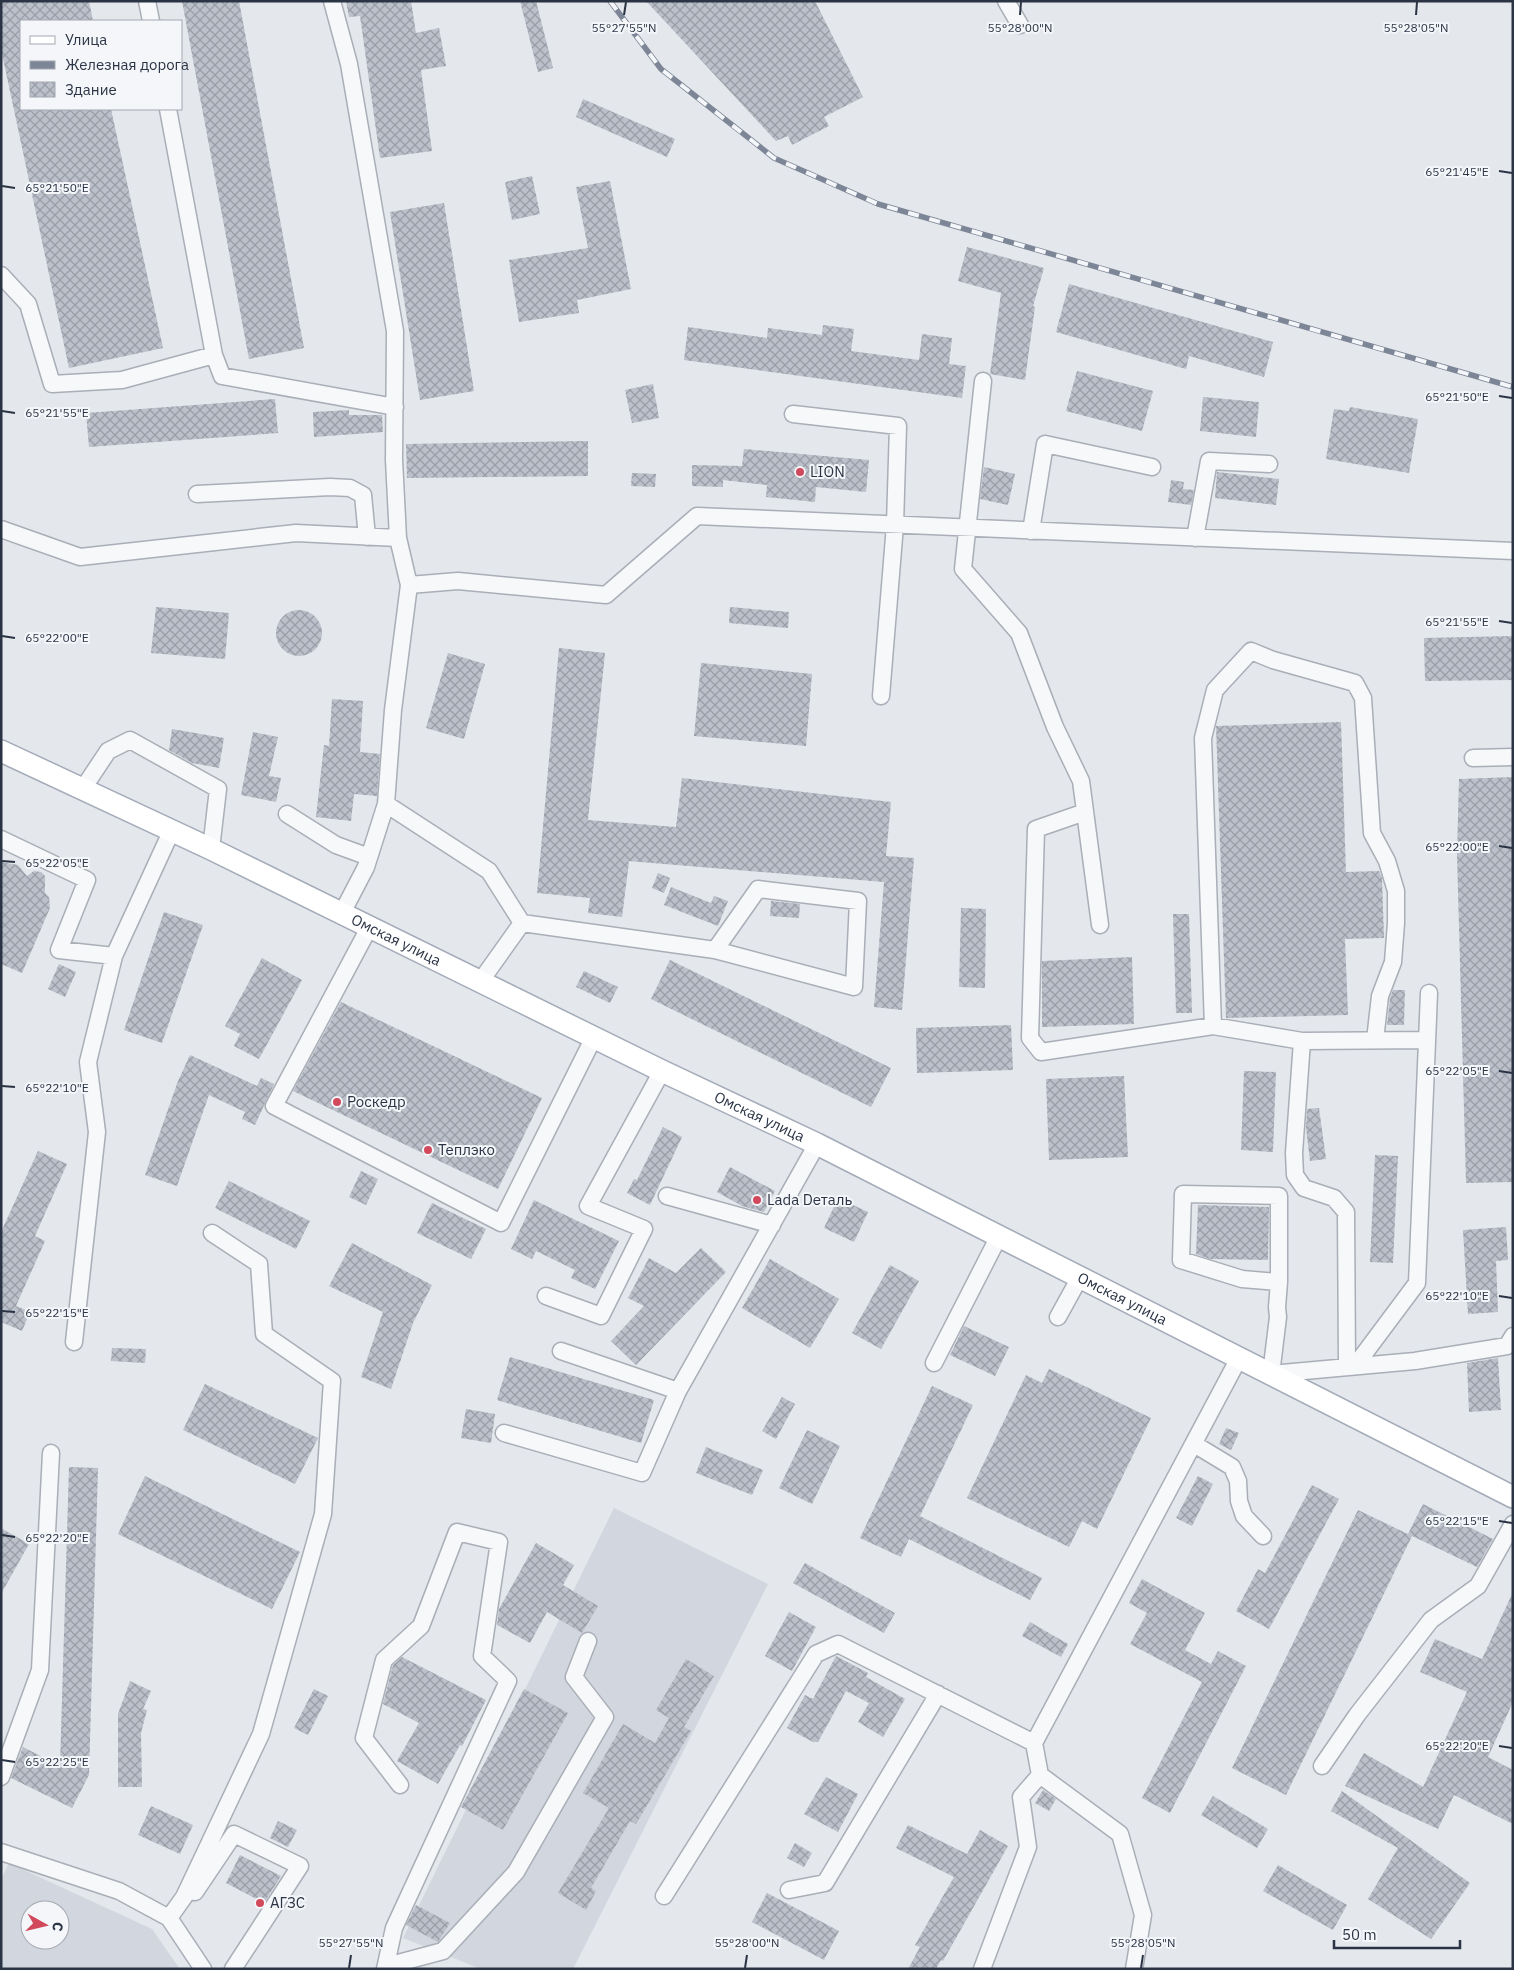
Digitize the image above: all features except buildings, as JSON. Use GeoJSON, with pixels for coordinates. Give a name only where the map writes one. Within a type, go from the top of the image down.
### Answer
{"type":"FeatureCollection","features":[{"type":"Feature","properties":{"kind":"main road","name":"Омская улица"},"geometry":{"type":"LineString","coordinates":[[3,755],[211,850],[370,926],[662,1071],[817,1144],[1513,1497]]}},
{"type":"Feature","properties":{"kind":"street"},"geometry":{"type":"LineString","coordinates":[[147,1],[151,20]]}},
{"type":"Feature","properties":{"kind":"street"},"geometry":{"type":"LineString","coordinates":[[332,1],[349,64],[395,331],[394,408],[398,538],[409,585],[393,710],[386,804],[369,857],[342,913]]}},
{"type":"Feature","properties":{"kind":"street"},"geometry":{"type":"LineString","coordinates":[[1006,1],[1020,25]]}},
{"type":"Feature","properties":{"kind":"street"},"geometry":{"type":"LineString","coordinates":[[168,110],[214,355],[222,376],[394,408]]}},
{"type":"Feature","properties":{"kind":"street"},"geometry":{"type":"LineString","coordinates":[[1,275],[28,304],[52,384],[122,380],[214,355]]}},
{"type":"Feature","properties":{"kind":"street"},"geometry":{"type":"LineString","coordinates":[[983,382],[963,569],[1019,634],[1055,727],[1081,781],[1100,925]]}},
{"type":"Feature","properties":{"kind":"street"},"geometry":{"type":"LineString","coordinates":[[793,414],[898,426],[895,525],[881,696]]}},
{"type":"Feature","properties":{"kind":"street"},"geometry":{"type":"LineString","coordinates":[[1031,531],[1045,444],[1152,467]]}},
{"type":"Feature","properties":{"kind":"street"},"geometry":{"type":"LineString","coordinates":[[1195,538],[1209,461],[1269,464]]}},
{"type":"Feature","properties":{"kind":"street"},"geometry":{"type":"LineString","coordinates":[[197,494],[330,487],[350,488],[363,495],[367,537]]}},
{"type":"Feature","properties":{"kind":"street"},"geometry":{"type":"LineString","coordinates":[[409,585],[458,581],[606,595],[697,516],[1513,551]]}},
{"type":"Feature","properties":{"kind":"street"},"geometry":{"type":"LineString","coordinates":[[1,529],[80,557],[296,533],[398,538]]}},
{"type":"Feature","properties":{"kind":"street"},"geometry":{"type":"LineString","coordinates":[[1213,1026],[1203,738],[1215,690],[1251,651],[1272,660],[1355,684],[1363,698],[1372,833],[1387,861],[1396,891],[1396,924],[1392,962],[1380,996],[1375,1040]]}},
{"type":"Feature","properties":{"kind":"street"},"geometry":{"type":"LineString","coordinates":[[82,790],[108,751],[130,740],[218,789],[211,850]]}},
{"type":"Feature","properties":{"kind":"street"},"geometry":{"type":"LineString","coordinates":[[1473,758],[1513,757]]}},
{"type":"Feature","properties":{"kind":"street"},"geometry":{"type":"LineString","coordinates":[[386,804],[489,871],[522,924]]}},
{"type":"Feature","properties":{"kind":"street"},"geometry":{"type":"LineString","coordinates":[[1085,812],[1036,829],[1030,1038],[1041,1052],[1213,1026],[1302,1041],[1427,1040]]}},
{"type":"Feature","properties":{"kind":"street"},"geometry":{"type":"LineString","coordinates":[[287,814],[336,845],[369,857]]}},
{"type":"Feature","properties":{"kind":"street"},"geometry":{"type":"LineString","coordinates":[[74,1342],[97,1132],[88,1062],[114,956],[171,832]]}},
{"type":"Feature","properties":{"kind":"street"},"geometry":{"type":"LineString","coordinates":[[1,839],[87,880],[59,950],[114,956]]}},
{"type":"Feature","properties":{"kind":"street"},"geometry":{"type":"LineString","coordinates":[[522,924],[715,950],[854,987],[858,901],[758,889],[715,950]]}},
{"type":"Feature","properties":{"kind":"street"},"geometry":{"type":"LineString","coordinates":[[480,982],[522,924]]}},
{"type":"Feature","properties":{"kind":"street"},"geometry":{"type":"LineString","coordinates":[[370,926],[274,1106],[501,1223],[594,1037]]}},
{"type":"Feature","properties":{"kind":"street"},"geometry":{"type":"LineString","coordinates":[[1351,1366],[1417,1283],[1429,993]]}},
{"type":"Feature","properties":{"kind":"street"},"geometry":{"type":"LineString","coordinates":[[1302,1041],[1294,1153],[1295,1175],[1304,1188],[1334,1198],[1346,1212],[1351,1366]]}},
{"type":"Feature","properties":{"kind":"street"},"geometry":{"type":"LineString","coordinates":[[546,1296],[601,1316],[644,1229],[588,1206],[662,1071]]}},
{"type":"Feature","properties":{"kind":"street"},"geometry":{"type":"LineString","coordinates":[[504,1433],[642,1473],[678,1390],[817,1144]]}},
{"type":"Feature","properties":{"kind":"street"},"geometry":{"type":"LineString","coordinates":[[1279,1282],[1242,1280],[1181,1260],[1183,1194],[1278,1196],[1279,1282],[1276,1307],[1278,1317],[1271,1374],[1415,1361],[1507,1346],[1513,1336]]}},
{"type":"Feature","properties":{"kind":"street"},"geometry":{"type":"LineString","coordinates":[[667,1196],[772,1225]]}},
{"type":"Feature","properties":{"kind":"street"},"geometry":{"type":"LineString","coordinates":[[172,1921],[261,1734],[323,1514],[332,1380],[264,1334],[259,1264],[212,1233]]}},
{"type":"Feature","properties":{"kind":"street"},"geometry":{"type":"LineString","coordinates":[[934,1363],[999,1236]]}},
{"type":"Feature","properties":{"kind":"street"},"geometry":{"type":"LineString","coordinates":[[1058,1317],[1080,1277]]}},
{"type":"Feature","properties":{"kind":"street"},"geometry":{"type":"LineString","coordinates":[[561,1351],[678,1390]]}},
{"type":"Feature","properties":{"kind":"street"},"geometry":{"type":"LineString","coordinates":[[1134,1969],[1143,1915],[1120,1834],[1040,1775],[1034,1743],[1240,1358]]}},
{"type":"Feature","properties":{"kind":"street"},"geometry":{"type":"LineString","coordinates":[[1194,1444],[1232,1467],[1238,1481],[1239,1500],[1244,1516],[1263,1536]]}},
{"type":"Feature","properties":{"kind":"street"},"geometry":{"type":"LineString","coordinates":[[1,1777],[40,1670],[52,1453]]}},
{"type":"Feature","properties":{"kind":"street"},"geometry":{"type":"LineString","coordinates":[[1322,1766],[1356,1715],[1431,1620],[1478,1586],[1513,1524]]}},
{"type":"Feature","properties":{"kind":"street"},"geometry":{"type":"LineString","coordinates":[[400,1785],[364,1738],[384,1660],[421,1626],[457,1532],[499,1542],[482,1656],[508,1681],[394,1928],[386,1967],[443,1950],[516,1872],[605,1717],[574,1677],[588,1641]]}},
{"type":"Feature","properties":{"kind":"street"},"geometry":{"type":"LineString","coordinates":[[664,1896],[816,1654],[838,1644],[1034,1743]]}},
{"type":"Feature","properties":{"kind":"street"},"geometry":{"type":"LineString","coordinates":[[789,1890],[825,1883],[938,1694]]}},
{"type":"Feature","properties":{"kind":"street"},"geometry":{"type":"LineString","coordinates":[[982,1969],[1028,1847],[1021,1797],[1040,1775]]}},
{"type":"Feature","properties":{"kind":"street"},"geometry":{"type":"LineString","coordinates":[[172,1921],[234,1834],[300,1866],[233,1969]]}},
{"type":"Feature","properties":{"kind":"street"},"geometry":{"type":"LineString","coordinates":[[1,1852],[119,1891],[172,1921],[204,1969]]}},
{"type":"Feature","properties":{"kind":"shaded area"},"geometry":{"type":"Polygon","coordinates":[[[614,1508],[768,1584],[573,1969],[481,1969],[403,1938],[614,1508]]]}},
{"type":"Feature","properties":{"kind":"shaded area"},"geometry":{"type":"Polygon","coordinates":[[[9,1863],[152,1929],[180,1969],[1,1969],[1,1880],[9,1863]]]}},
{"type":"Feature","properties":{"kind":"railway"},"geometry":{"type":"LineString","coordinates":[[610,1],[661,69],[774,158],[878,204],[1513,387]]}},
{"type":"Feature","properties":{"kind":"place","name":"LION"},"geometry":{"type":"Point","coordinates":[800,472]}},
{"type":"Feature","properties":{"kind":"place","name":"Роскедр"},"geometry":{"type":"Point","coordinates":[337,1102]}},
{"type":"Feature","properties":{"kind":"place","name":"Теплэко"},"geometry":{"type":"Point","coordinates":[428,1150]}},
{"type":"Feature","properties":{"kind":"place","name":"Lada Dеталь"},"geometry":{"type":"Point","coordinates":[757,1200]}},
{"type":"Feature","properties":{"kind":"place","name":"АГЗС"},"geometry":{"type":"Point","coordinates":[260,1903]}}]}
